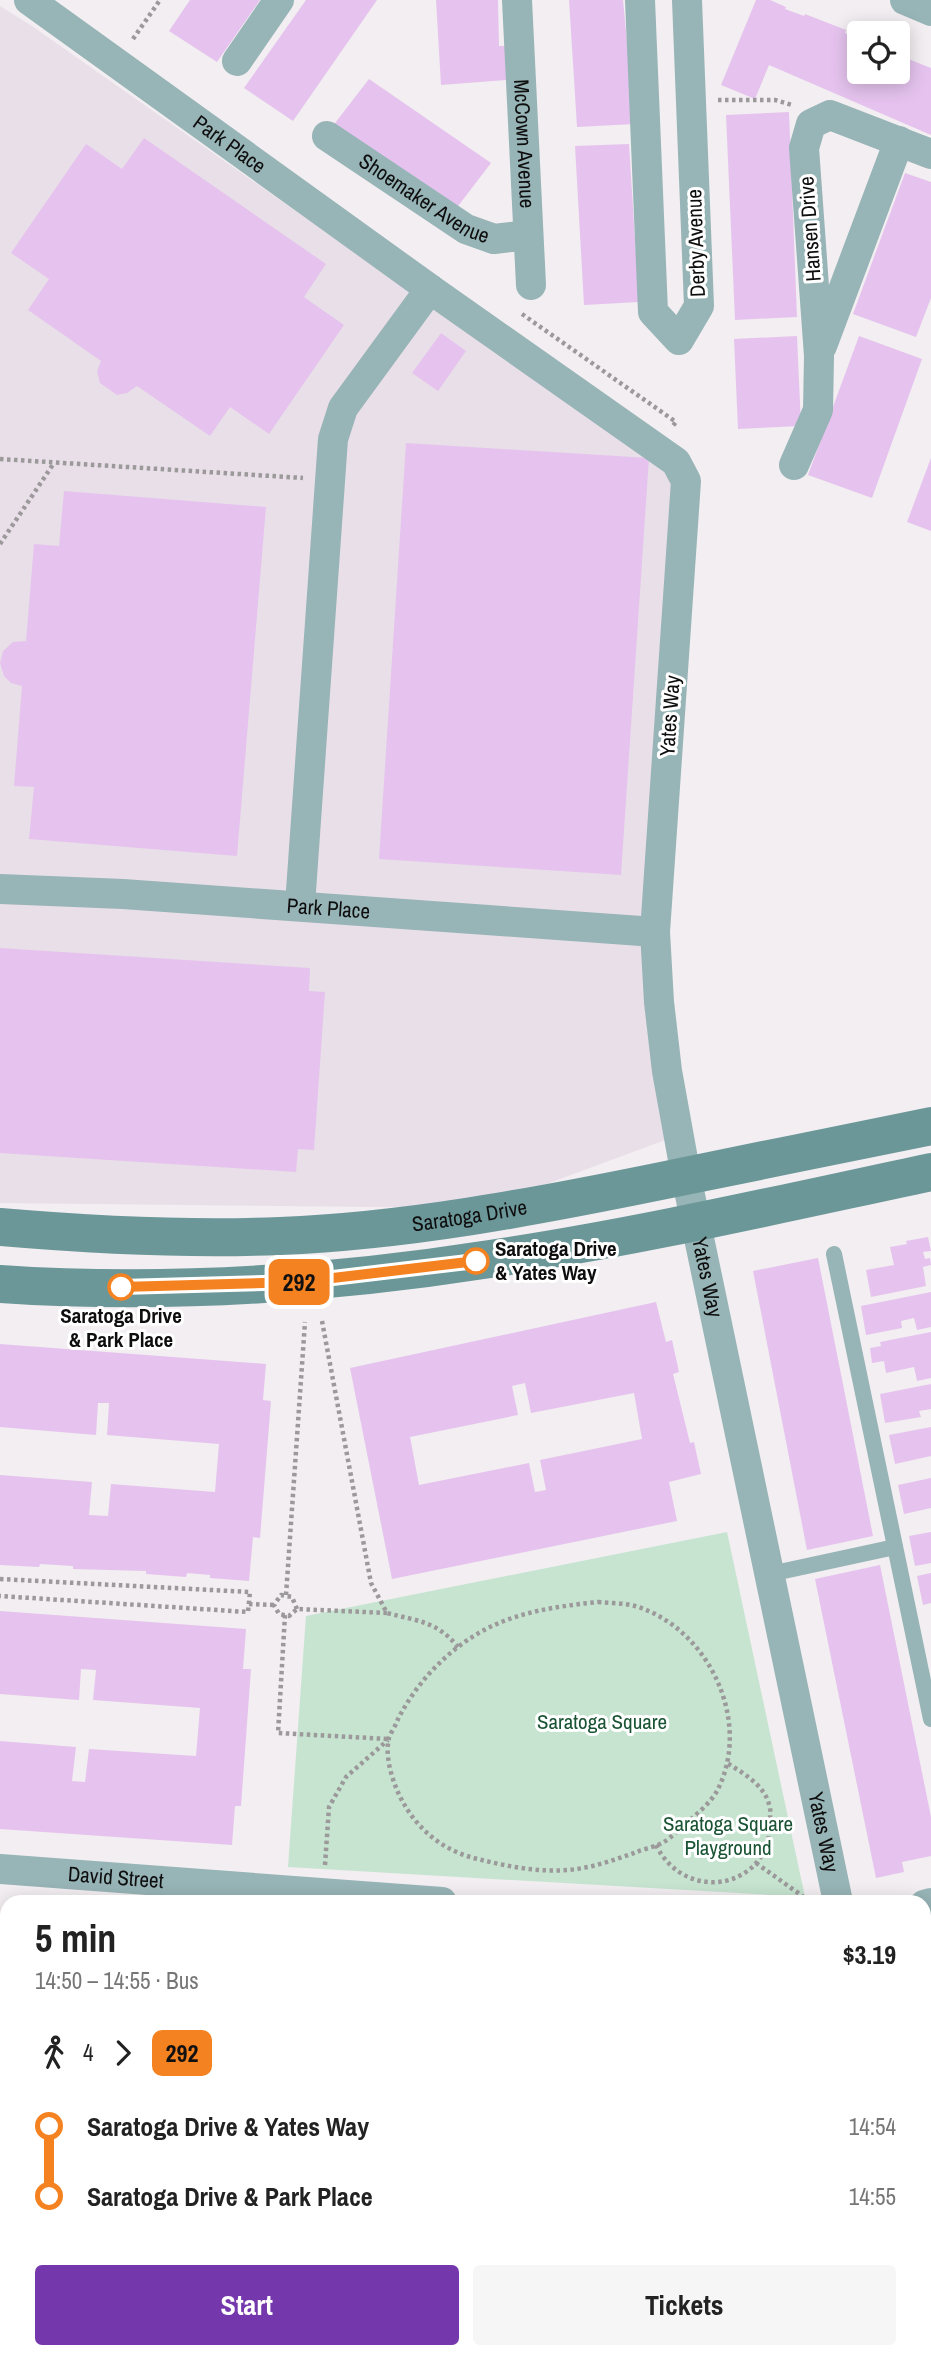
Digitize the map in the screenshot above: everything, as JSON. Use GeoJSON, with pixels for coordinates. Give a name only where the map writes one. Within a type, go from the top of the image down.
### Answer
{"type":"FeatureCollection","features":[{"type":"Feature","properties":{"kind":"main road","name":"Saratoga Drive"},"geometry":{"type":"LineString","coordinates":[[0,1227],[188,1237],[282,1236],[469,1216],[564,1201],[931,1126]]}},
{"type":"Feature","properties":{"kind":"main road"},"geometry":{"type":"LineString","coordinates":[[0,1284],[109,1287],[299,1282],[489,1260],[931,1172]]}},
{"type":"Feature","properties":{"kind":"street","name":"Park Place"},"geometry":{"type":"LineString","coordinates":[[29,0],[430,289]]}},
{"type":"Feature","properties":{"kind":"street"},"geometry":{"type":"LineString","coordinates":[[237,61],[279,0]]}},
{"type":"Feature","properties":{"kind":"street","name":"McCown Avenue"},"geometry":{"type":"LineString","coordinates":[[517,0],[531,285]]}},
{"type":"Feature","properties":{"kind":"street","name":"Derby Avenue"},"geometry":{"type":"LineString","coordinates":[[639,0],[653,312],[679,340],[699,306],[687,0]]}},
{"type":"Feature","properties":{"kind":"street"},"geometry":{"type":"LineString","coordinates":[[905,0],[931,11]]}},
{"type":"Feature","properties":{"kind":"street"},"geometry":{"type":"LineString","coordinates":[[830,115],[931,154]]}},
{"type":"Feature","properties":{"kind":"street","name":"Hansen Drive"},"geometry":{"type":"LineString","coordinates":[[794,465],[818,410],[819,356],[804,148],[811,124],[830,115]]}},
{"type":"Feature","properties":{"kind":"street","name":"Shoemaker Avenue"},"geometry":{"type":"LineString","coordinates":[[327,136],[466,229],[494,239],[528,235]]}},
{"type":"Feature","properties":{"kind":"street","name":"Hansen Drive"},"geometry":{"type":"LineString","coordinates":[[819,356],[899,141]]}},
{"type":"Feature","properties":{"kind":"street"},"geometry":{"type":"LineString","coordinates":[[300,905],[333,439],[343,408],[430,289]]}},
{"type":"Feature","properties":{"kind":"street","name":"Yates Way"},"geometry":{"type":"LineString","coordinates":[[430,289],[677,462],[686,481],[655,932],[659,1002],[667,1071],[686,1176],[837,1895]]}},
{"type":"Feature","properties":{"kind":"street","name":"Park Place"},"geometry":{"type":"LineString","coordinates":[[0,890],[123,894],[300,905],[655,932]]}},
{"type":"Feature","properties":{"kind":"street","name":"David Street"},"geometry":{"type":"LineString","coordinates":[[0,1868],[349,1895]]}},
{"type":"Feature","properties":{"kind":"lane"},"geometry":{"type":"LineString","coordinates":[[835,1254],[931,1719]]}},
{"type":"Feature","properties":{"kind":"lane"},"geometry":{"type":"LineString","coordinates":[[770,1574],[895,1547]]}},
{"type":"Feature","properties":{"kind":"path"},"geometry":{"type":"LineString","coordinates":[[133,39],[160,0]]}},
{"type":"Feature","properties":{"kind":"path"},"geometry":{"type":"LineString","coordinates":[[691,100],[775,100],[830,115]]}},
{"type":"Feature","properties":{"kind":"path"},"geometry":{"type":"LineString","coordinates":[[0,459],[330,480]]}},
{"type":"Feature","properties":{"kind":"path"},"geometry":{"type":"LineString","coordinates":[[0,544],[55,462]]}},
{"type":"Feature","properties":{"kind":"path"},"geometry":{"type":"LineString","coordinates":[[322,1321],[371,1583],[387,1614]]}},
{"type":"Feature","properties":{"kind":"path"},"geometry":{"type":"LineString","coordinates":[[286,1595],[305,1322]]}},
{"type":"Feature","properties":{"kind":"path"},"geometry":{"type":"LineString","coordinates":[[0,1579],[250,1592],[248,1612],[0,1597]]}},
{"type":"Feature","properties":{"kind":"path"},"geometry":{"type":"LineString","coordinates":[[274,1605],[281,1595],[286,1595],[292,1597],[297,1609]]}},
{"type":"Feature","properties":{"kind":"path"},"geometry":{"type":"LineString","coordinates":[[323,1893],[329,1807],[346,1777],[388,1739],[408,1701],[428,1674],[458,1647],[486,1629],[552,1607],[598,1602],[635,1606],[682,1633],[705,1658],[722,1690],[731,1725],[727,1763],[716,1793],[664,1842],[588,1868],[553,1870],[508,1866],[465,1856],[433,1839],[412,1819],[398,1794],[389,1764],[388,1739]]}},
{"type":"Feature","properties":{"kind":"path"},"geometry":{"type":"LineString","coordinates":[[249,1604],[274,1605]]}},
{"type":"Feature","properties":{"kind":"path"},"geometry":{"type":"LineString","coordinates":[[274,1605],[279,1614],[285,1615],[294,1613],[297,1609],[387,1614],[435,1625],[458,1647]]}},
{"type":"Feature","properties":{"kind":"path"},"geometry":{"type":"LineString","coordinates":[[285,1615],[278,1733],[388,1739]]}},
{"type":"Feature","properties":{"kind":"path"},"geometry":{"type":"LineString","coordinates":[[656,1845],[671,1867],[691,1880],[719,1884],[741,1876],[756,1863],[765,1849],[770,1829],[769,1804],[760,1787],[727,1763]]}},
{"type":"Feature","properties":{"kind":"path"},"geometry":{"type":"LineString","coordinates":[[756,1863],[802,1895]]}},
{"type":"Feature","properties":{"kind":"shaded area"},"geometry":{"type":"Polygon","coordinates":[[[0,6],[672,475],[668,1139],[482,1208],[0,1203],[0,6]]]}},
{"type":"Feature","properties":{"kind":"green space","name":"Saratoga Square"},"geometry":{"type":"Polygon","coordinates":[[[727,1532],[805,1895],[288,1867],[306,1616],[727,1532]]]}},
{"type":"Feature","properties":{"kind":"building"},"geometry":{"type":"Polygon","coordinates":[[[190,0],[260,0],[217,62],[169,31],[190,0]]]}},
{"type":"Feature","properties":{"kind":"building"},"geometry":{"type":"Polygon","coordinates":[[[306,0],[377,0],[293,121],[244,88],[306,0]]]}},
{"type":"Feature","properties":{"kind":"building"},"geometry":{"type":"Polygon","coordinates":[[[436,0],[498,0],[499,46],[507,46],[506,80],[441,85],[436,0]]]}},
{"type":"Feature","properties":{"kind":"building"},"geometry":{"type":"Polygon","coordinates":[[[569,0],[623,0],[635,124],[577,127],[569,0]]]}},
{"type":"Feature","properties":{"kind":"building"},"geometry":{"type":"Polygon","coordinates":[[[756,0],[770,0],[786,7],[785,9],[846,30],[847,84],[910,84],[910,60],[931,68],[931,135],[769,65],[755,99],[721,85],[756,0]]]}},
{"type":"Feature","properties":{"kind":"building"},"geometry":{"type":"Polygon","coordinates":[[[369,79],[491,163],[452,214],[332,127],[369,79]]]}},
{"type":"Feature","properties":{"kind":"building"},"geometry":{"type":"Polygon","coordinates":[[[789,112],[797,317],[735,320],[726,115],[789,112]]]}},
{"type":"Feature","properties":{"kind":"building"},"geometry":{"type":"Polygon","coordinates":[[[144,138],[326,264],[304,297],[344,325],[269,434],[230,407],[210,436],[137,386],[127,393],[117,395],[100,383],[97,371],[101,361],[28,310],[49,279],[11,253],[86,144],[122,169],[144,138]]]}},
{"type":"Feature","properties":{"kind":"building"},"geometry":{"type":"Polygon","coordinates":[[[629,144],[639,302],[584,305],[575,146],[629,144]]]}},
{"type":"Feature","properties":{"kind":"building"},"geometry":{"type":"Polygon","coordinates":[[[905,173],[931,182],[931,298],[916,337],[853,314],[905,173]]]}},
{"type":"Feature","properties":{"kind":"building"},"geometry":{"type":"Polygon","coordinates":[[[441,333],[466,351],[438,391],[412,373],[441,333]]]}},
{"type":"Feature","properties":{"kind":"building"},"geometry":{"type":"Polygon","coordinates":[[[797,336],[801,426],[738,429],[734,339],[797,336]]]}},
{"type":"Feature","properties":{"kind":"building"},"geometry":{"type":"Polygon","coordinates":[[[859,336],[922,359],[872,498],[808,475],[859,336]]]}},
{"type":"Feature","properties":{"kind":"building"},"geometry":{"type":"Polygon","coordinates":[[[406,443],[649,458],[621,875],[379,859],[406,443]]]}},
{"type":"Feature","properties":{"kind":"building"},"geometry":{"type":"Polygon","coordinates":[[[931,458],[931,531],[907,522],[931,458]]]}},
{"type":"Feature","properties":{"kind":"building"},"geometry":{"type":"Polygon","coordinates":[[[64,491],[266,507],[237,856],[29,839],[34,787],[14,786],[22,686],[11,683],[4,676],[0,663],[3,651],[13,642],[26,641],[34,544],[59,546],[64,491]]]}},
{"type":"Feature","properties":{"kind":"building"},"geometry":{"type":"Polygon","coordinates":[[[0,948],[310,968],[309,991],[325,992],[314,1150],[298,1149],[296,1172],[0,1153],[0,948]]]}},
{"type":"Feature","properties":{"kind":"building"},"geometry":{"type":"Polygon","coordinates":[[[928,1237],[931,1251],[923,1252],[925,1259],[930,1258],[931,1265],[923,1267],[926,1286],[871,1297],[866,1270],[894,1265],[890,1247],[928,1237]]]}},
{"type":"Feature","properties":{"kind":"building"},"geometry":{"type":"Polygon","coordinates":[[[818,1258],[873,1536],[807,1550],[753,1271],[818,1258]]]}},
{"type":"Feature","properties":{"kind":"building"},"geometry":{"type":"Polygon","coordinates":[[[931,1292],[931,1327],[917,1330],[914,1318],[901,1321],[902,1328],[866,1335],[861,1306],[931,1292]]]}},
{"type":"Feature","properties":{"kind":"building"},"geometry":{"type":"Polygon","coordinates":[[[656,1302],[666,1342],[672,1340],[679,1372],[673,1374],[690,1443],[694,1442],[701,1474],[669,1482],[677,1521],[392,1579],[350,1368],[656,1302]],[[525,1383],[512,1386],[518,1415],[410,1437],[419,1485],[529,1463],[535,1492],[546,1490],[540,1460],[642,1439],[634,1393],[531,1413],[525,1383]]]}},
{"type":"Feature","properties":{"kind":"building"},"geometry":{"type":"Polygon","coordinates":[[[931,1332],[931,1378],[917,1381],[914,1367],[886,1373],[884,1361],[872,1363],[870,1348],[881,1346],[880,1342],[931,1332]]]}},
{"type":"Feature","properties":{"kind":"building"},"geometry":{"type":"Polygon","coordinates":[[[0,1344],[266,1364],[263,1400],[271,1401],[260,1538],[253,1537],[249,1581],[187,1573],[186,1577],[146,1574],[146,1571],[73,1569],[73,1566],[0,1565],[0,1475],[92,1482],[89,1515],[108,1516],[111,1484],[215,1492],[219,1444],[107,1435],[109,1403],[98,1403],[96,1435],[0,1427],[0,1344]]]}},
{"type":"Feature","properties":{"kind":"building"},"geometry":{"type":"Polygon","coordinates":[[[931,1384],[931,1409],[919,1411],[921,1417],[885,1423],[880,1394],[931,1384]]]}},
{"type":"Feature","properties":{"kind":"building"},"geometry":{"type":"Polygon","coordinates":[[[931,1427],[931,1456],[895,1464],[889,1435],[931,1427]]]}},
{"type":"Feature","properties":{"kind":"building"},"geometry":{"type":"Polygon","coordinates":[[[931,1478],[931,1508],[904,1514],[898,1485],[931,1478]]]}},
{"type":"Feature","properties":{"kind":"building"},"geometry":{"type":"Polygon","coordinates":[[[931,1532],[931,1563],[915,1566],[909,1536],[931,1532]]]}},
{"type":"Feature","properties":{"kind":"building"},"geometry":{"type":"Polygon","coordinates":[[[880,1565],[931,1817],[931,1856],[902,1862],[904,1872],[876,1878],[815,1579],[880,1565]]]}},
{"type":"Feature","properties":{"kind":"building"},"geometry":{"type":"Polygon","coordinates":[[[931,1573],[931,1603],[923,1605],[917,1576],[931,1573]]]}},
{"type":"Feature","properties":{"kind":"building"},"geometry":{"type":"Polygon","coordinates":[[[0,1611],[246,1629],[243,1669],[251,1669],[241,1806],[235,1806],[232,1845],[0,1829],[0,1741],[76,1747],[72,1781],[85,1782],[89,1749],[196,1756],[200,1708],[93,1700],[96,1670],[81,1669],[79,1700],[0,1694],[0,1611]]]}},
{"type":"Feature","properties":{"kind":"bus line","name":"292"},"geometry":{"type":"LineString","coordinates":[[121,1287],[299,1282],[476,1261]]}},
{"type":"Feature","properties":{"kind":"place","name":"Saratoga Drive & Yates Way"},"geometry":{"type":"Point","coordinates":[476,1261]}},
{"type":"Feature","properties":{"kind":"place","name":"Saratoga Drive & Park Place"},"geometry":{"type":"Point","coordinates":[121,1287]}},
{"type":"Feature","properties":{"kind":"park label","name":"Saratoga Square Playground"},"geometry":{"type":"Point","coordinates":[728,1836]}}]}
